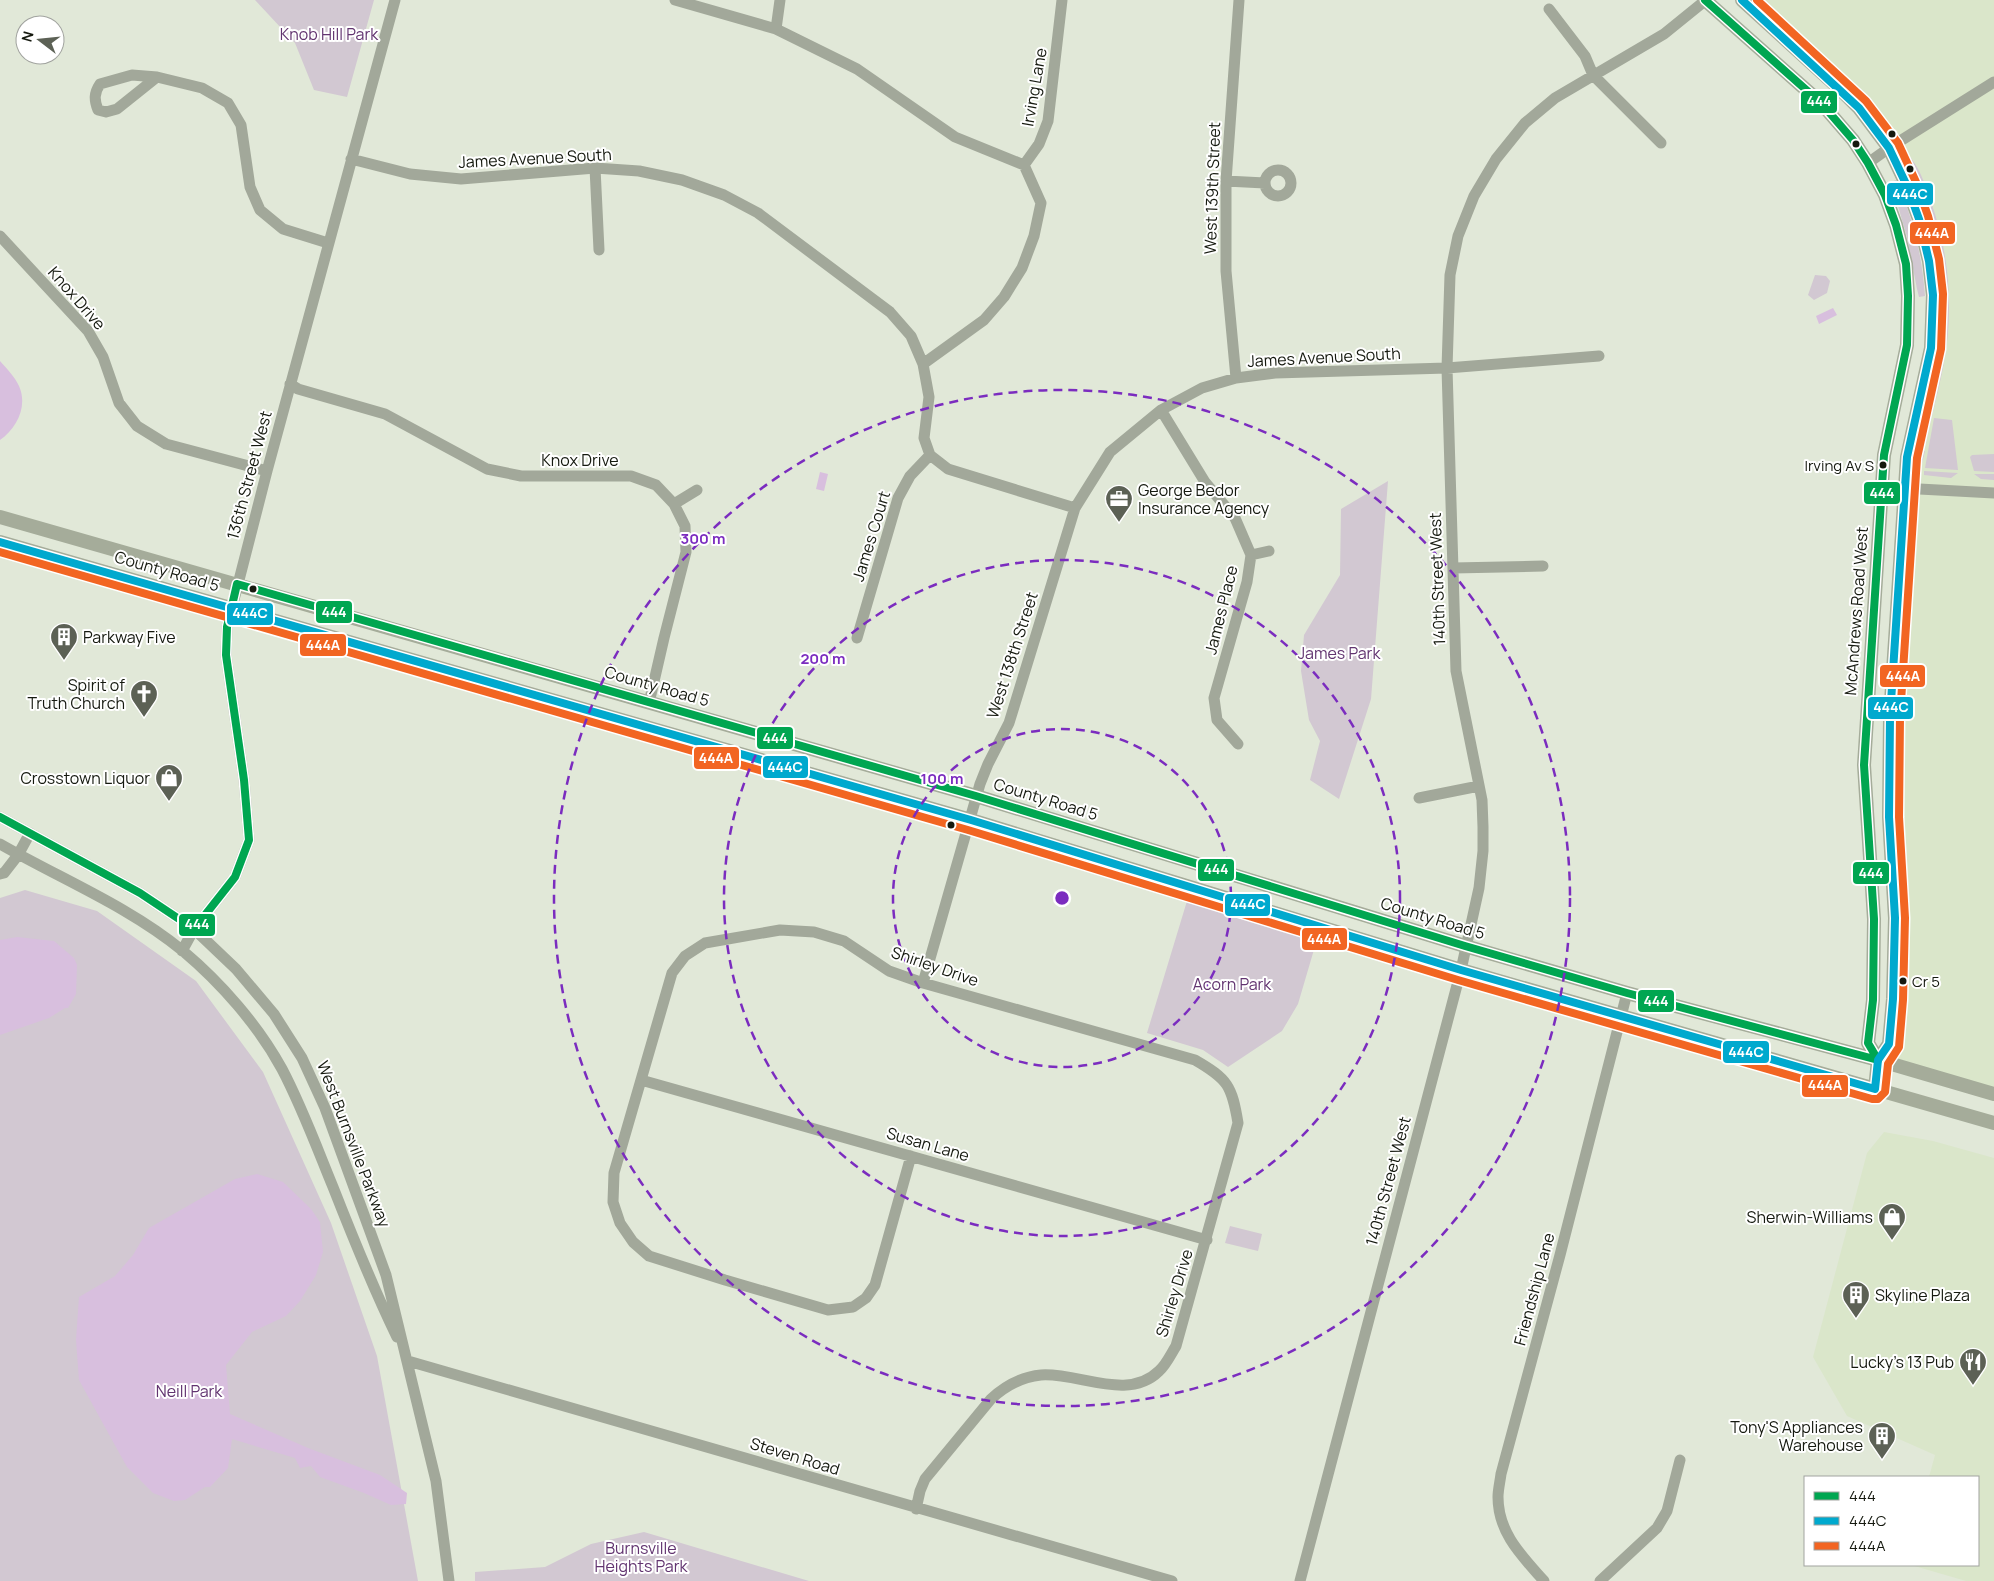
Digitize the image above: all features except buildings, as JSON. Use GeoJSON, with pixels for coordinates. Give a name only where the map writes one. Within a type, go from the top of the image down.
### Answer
{"type":"FeatureCollection","features":[{"type":"Feature","properties":{"kind":"main road","name":"McAndrews Road West"},"geometry":{"type":"LineString","coordinates":[[1706,0],[1821,103],[1853,140],[1885,195],[1896,225],[1906,264],[1908,296],[1907,345],[1884,455],[1864,765],[1874,919],[1873,1000],[1868,1043],[1878,1060]]}},
{"type":"Feature","properties":{"kind":"main road","name":"McAndrews Road West"},"geometry":{"type":"LineString","coordinates":[[1742,0],[1841,90],[1858,108],[1889,148],[1920,218],[1930,261],[1932,295],[1931,348],[1908,457],[1890,717],[1888,767],[1895,959],[1889,1044],[1878,1060],[1875,1089]]}},
{"type":"Feature","properties":{"kind":"main road","name":"County Road 5"},"geometry":{"type":"LineString","coordinates":[[0,516],[976,796],[1466,946],[1627,993],[1878,1060],[1994,1094]]}},
{"type":"Feature","properties":{"kind":"main road","name":"County Road 5"},"geometry":{"type":"LineString","coordinates":[[0,542],[971,820],[1461,970],[1994,1123]]}},
{"type":"Feature","properties":{"kind":"street","name":"136th Street West"},"geometry":{"type":"LineString","coordinates":[[182,951],[194,929],[235,877],[248,840],[244,780],[226,655],[227,627],[290,384],[395,0]]}},
{"type":"Feature","properties":{"kind":"street"},"geometry":{"type":"LineString","coordinates":[[675,0],[776,29],[857,69],[955,138],[1024,165],[1041,203],[1034,236],[1022,268],[1004,297],[984,320],[923,364],[929,398],[924,438],[930,455],[948,469],[1075,508]]}},
{"type":"Feature","properties":{"kind":"street"},"geometry":{"type":"LineString","coordinates":[[776,29],[780,0]]}},
{"type":"Feature","properties":{"kind":"street","name":"Irving Lane"},"geometry":{"type":"LineString","coordinates":[[1024,165],[1039,144],[1048,121],[1062,0]]}},
{"type":"Feature","properties":{"kind":"street","name":"West 139th Street"},"geometry":{"type":"LineString","coordinates":[[1236,378],[1226,271],[1226,181],[1240,0]]}},
{"type":"Feature","properties":{"kind":"street","name":"140th Street West"},"geometry":{"type":"LineString","coordinates":[[1300,1581],[1461,970],[1479,888],[1483,852],[1483,818],[1479,786],[1456,671],[1447,368],[1450,275],[1458,236],[1474,196],[1496,159],[1518,131],[1555,98],[1664,34],[1706,0]]}},
{"type":"Feature","properties":{"kind":"street"},"geometry":{"type":"LineString","coordinates":[[1549,9],[1585,56],[1594,76],[1661,144]]}},
{"type":"Feature","properties":{"kind":"street"},"geometry":{"type":"LineString","coordinates":[[157,77],[117,109],[106,112],[98,110],[94,101],[96,90],[100,84],[132,75],[157,77],[202,88],[228,103],[241,125],[250,187],[260,210],[283,229],[328,243]]}},
{"type":"Feature","properties":{"kind":"street"},"geometry":{"type":"LineString","coordinates":[[1868,163],[1994,82]]}},
{"type":"Feature","properties":{"kind":"street","name":"James Avenue South"},"geometry":{"type":"LineString","coordinates":[[351,159],[410,174],[461,179],[595,168],[639,171],[682,180],[724,195],[758,213],[890,312],[911,336],[923,364]]}},
{"type":"Feature","properties":{"kind":"street"},"geometry":{"type":"LineString","coordinates":[[595,168],[599,250]]}},
{"type":"Feature","properties":{"kind":"street"},"geometry":{"type":"LineString","coordinates":[[1226,181],[1265,183]]}},
{"type":"Feature","properties":{"kind":"street","name":"Knox Drive"},"geometry":{"type":"LineString","coordinates":[[0,236],[88,332],[104,357],[119,402],[137,426],[166,444],[267,471]]}},
{"type":"Feature","properties":{"kind":"street"},"geometry":{"type":"LineString","coordinates":[[1447,368],[1599,356]]}},
{"type":"Feature","properties":{"kind":"street","name":"James Avenue South"},"geometry":{"type":"LineString","coordinates":[[1075,508],[1110,452],[1162,410],[1202,388],[1236,378],[1275,373],[1447,368]]}},
{"type":"Feature","properties":{"kind":"street","name":"Knox Drive"},"geometry":{"type":"LineString","coordinates":[[290,384],[298,389],[385,414],[487,469],[521,476],[631,476],[656,486],[674,504],[686,526],[686,552],[649,702]]}},
{"type":"Feature","properties":{"kind":"street","name":"James Place"},"geometry":{"type":"LineString","coordinates":[[1162,410],[1204,482],[1234,518],[1251,555],[1247,582],[1214,698],[1217,720],[1238,744]]}},
{"type":"Feature","properties":{"kind":"street","name":"James Court"},"geometry":{"type":"LineString","coordinates":[[857,638],[898,498],[910,476],[930,455]]}},
{"type":"Feature","properties":{"kind":"street"},"geometry":{"type":"LineString","coordinates":[[1882,487],[1994,493]]}},
{"type":"Feature","properties":{"kind":"street"},"geometry":{"type":"LineString","coordinates":[[674,504],[697,490]]}},
{"type":"Feature","properties":{"kind":"street","name":"West 138th Street"},"geometry":{"type":"LineString","coordinates":[[923,983],[971,820],[976,796],[988,764],[1009,723],[1075,508]]}},
{"type":"Feature","properties":{"kind":"street"},"geometry":{"type":"LineString","coordinates":[[1251,555],[1268,550]]}},
{"type":"Feature","properties":{"kind":"street"},"geometry":{"type":"LineString","coordinates":[[1453,568],[1543,566]]}},
{"type":"Feature","properties":{"kind":"street"},"geometry":{"type":"LineString","coordinates":[[1419,798],[1479,786]]}},
{"type":"Feature","properties":{"kind":"street","name":"West Burnsville Parkway"},"geometry":{"type":"LineString","coordinates":[[0,817],[140,892],[194,929],[236,969],[274,1014],[302,1058],[325,1108],[386,1276],[436,1481],[449,1581]]}},
{"type":"Feature","properties":{"kind":"street"},"geometry":{"type":"LineString","coordinates":[[0,874],[4,873],[18,855],[30,833]]}},
{"type":"Feature","properties":{"kind":"street","name":"West Burnsville Parkway"},"geometry":{"type":"LineString","coordinates":[[0,844],[128,913],[182,951],[220,986],[254,1027],[281,1068],[306,1119],[369,1279],[408,1361]]}},
{"type":"Feature","properties":{"kind":"street","name":"Shirley Drive"},"geometry":{"type":"LineString","coordinates":[[911,1156],[875,1284],[866,1298],[854,1307],[828,1310],[725,1280],[649,1256],[633,1242],[620,1223],[613,1202],[614,1173],[672,973],[685,956],[705,943],[780,930],[814,932],[844,941],[890,971],[923,983],[1195,1060],[1218,1073],[1234,1096],[1238,1123],[1176,1346],[1159,1372],[1141,1382],[1122,1386],[1057,1375],[1042,1375],[1021,1380],[1002,1389],[990,1399],[926,1479],[920,1490],[916,1509]]}},
{"type":"Feature","properties":{"kind":"street","name":"Friendship Lane"},"geometry":{"type":"LineString","coordinates":[[1544,1581],[1512,1546],[1502,1522],[1498,1498],[1501,1474],[1560,1255],[1627,993]]}},
{"type":"Feature","properties":{"kind":"street","name":"Susan Lane"},"geometry":{"type":"LineString","coordinates":[[641,1080],[1207,1240]]}},
{"type":"Feature","properties":{"kind":"street","name":"Steven Road"},"geometry":{"type":"LineString","coordinates":[[408,1361],[648,1429],[916,1509],[1172,1581]]}},
{"type":"Feature","properties":{"kind":"street"},"geometry":{"type":"LineString","coordinates":[[1600,1581],[1657,1528],[1667,1510],[1680,1460]]}},
{"type":"Feature","properties":{"kind":"street"},"geometry":{"type":"LineString","coordinates":[[1125,1581],[1128,1569]]}},
{"type":"Feature","properties":{"kind":"shaded area"},"geometry":{"type":"Polygon","coordinates":[[[1742,0],[1994,0],[1994,1094],[1878,1060],[1889,1044],[1889,817],[1907,457],[1933,295],[1907,186],[1859,108],[1742,0]]]}},
{"type":"Feature","properties":{"kind":"shaded area"},"geometry":{"type":"Polygon","coordinates":[[[1833,308],[1837,315],[1819,324],[1816,316],[1833,308]]]}},
{"type":"Feature","properties":{"kind":"shaded area"},"geometry":{"type":"Polygon","coordinates":[[[0,361],[19,386],[22,401],[16,423],[0,440],[0,361]]]}},
{"type":"Feature","properties":{"kind":"shaded area"},"geometry":{"type":"Polygon","coordinates":[[[820,472],[828,474],[824,491],[816,489],[820,472]]]}},
{"type":"Feature","properties":{"kind":"shaded area"},"geometry":{"type":"Polygon","coordinates":[[[17,937],[54,941],[74,958],[77,965],[76,994],[68,1008],[49,1018],[0,1035],[0,940],[17,937]]]}},
{"type":"Feature","properties":{"kind":"shaded area"},"geometry":{"type":"Polygon","coordinates":[[[1884,1132],[1933,1141],[1994,1158],[1994,1581],[1966,1581],[1914,1566],[1979,1566],[1979,1476],[1929,1476],[1935,1455],[1847,1416],[1813,1357],[1867,1153],[1884,1132]]]}},
{"type":"Feature","properties":{"kind":"shaded area"},"geometry":{"type":"Polygon","coordinates":[[[257,1174],[283,1182],[311,1209],[320,1222],[323,1252],[316,1275],[300,1301],[286,1316],[252,1332],[226,1365],[230,1414],[308,1448],[380,1475],[407,1493],[406,1504],[391,1505],[320,1477],[311,1466],[300,1468],[295,1458],[232,1439],[228,1468],[210,1487],[205,1487],[185,1500],[174,1501],[153,1493],[127,1467],[79,1380],[76,1340],[79,1297],[115,1276],[133,1255],[149,1228],[235,1179],[257,1174]]]}},
{"type":"Feature","properties":{"kind":"green space","name":"Knob Hill Park"},"geometry":{"type":"Polygon","coordinates":[[[255,0],[374,0],[347,97],[314,90],[295,43],[255,0]]]}},
{"type":"Feature","properties":{"kind":"green space"},"geometry":{"type":"Polygon","coordinates":[[[1907,154],[1922,176],[1927,189],[1942,243],[1948,284],[1949,305],[1946,347],[1926,443],[1919,442],[1936,366],[1941,326],[1941,297],[1933,238],[1923,204],[1906,164],[1907,154]]]}},
{"type":"Feature","properties":{"kind":"green space"},"geometry":{"type":"Polygon","coordinates":[[[1896,180],[1916,236],[1925,296],[1919,297],[1917,289],[1907,237],[1891,182],[1896,180]]]}},
{"type":"Feature","properties":{"kind":"green space"},"geometry":{"type":"Polygon","coordinates":[[[1815,275],[1826,276],[1830,281],[1827,293],[1814,300],[1808,295],[1815,275]]]}},
{"type":"Feature","properties":{"kind":"green space"},"geometry":{"type":"Polygon","coordinates":[[[1934,418],[1952,420],[1958,470],[1925,468],[1934,418]]]}},
{"type":"Feature","properties":{"kind":"green space"},"geometry":{"type":"Polygon","coordinates":[[[1917,450],[1925,451],[1920,472],[1916,463],[1917,450]]]}},
{"type":"Feature","properties":{"kind":"green space"},"geometry":{"type":"Polygon","coordinates":[[[1994,454],[1994,472],[1974,471],[1970,457],[1972,455],[1994,454]]]}},
{"type":"Feature","properties":{"kind":"green space"},"geometry":{"type":"Polygon","coordinates":[[[1924,471],[1958,473],[1951,478],[1924,475],[1924,471]]]}},
{"type":"Feature","properties":{"kind":"green space"},"geometry":{"type":"Polygon","coordinates":[[[1974,474],[1994,474],[1994,480],[1981,479],[1974,474]]]}},
{"type":"Feature","properties":{"kind":"green space","name":"James Park"},"geometry":{"type":"Polygon","coordinates":[[[1388,481],[1371,699],[1339,799],[1310,780],[1320,741],[1309,720],[1301,671],[1304,635],[1340,575],[1341,509],[1388,481]]]}},
{"type":"Feature","properties":{"kind":"green space","name":"Neill Park"},"geometry":{"type":"Polygon","coordinates":[[[25,890],[97,911],[196,981],[263,1072],[331,1223],[377,1356],[418,1581],[0,1581],[0,898],[25,890]]]}},
{"type":"Feature","properties":{"kind":"green space","name":"Acorn Park"},"geometry":{"type":"Polygon","coordinates":[[[1187,901],[1318,936],[1298,1004],[1282,1031],[1228,1067],[1203,1050],[1147,1033],[1187,901]]]}},
{"type":"Feature","properties":{"kind":"green space"},"geometry":{"type":"Polygon","coordinates":[[[1230,1226],[1262,1234],[1258,1251],[1225,1243],[1230,1226]]]}},
{"type":"Feature","properties":{"kind":"green space","name":"Burnsville Heights Park"},"geometry":{"type":"Polygon","coordinates":[[[644,1532],[809,1581],[475,1581],[475,1572],[545,1567],[591,1544],[644,1532]]]}},
{"type":"Feature","properties":{"kind":"transit line","name":"444"},"geometry":{"type":"LineString","coordinates":[[1705,0],[1821,103],[1853,140],[1885,195],[1896,225],[1906,264],[1908,296],[1907,345],[1884,455],[1864,765],[1874,919],[1873,1000],[1868,1043],[1878,1060]]}},
{"type":"Feature","properties":{"kind":"transit line","name":"444C"},"geometry":{"type":"LineString","coordinates":[[0,542],[971,820],[1461,970],[1875,1089],[1878,1060],[1889,1044],[1893,999],[1895,918],[1889,817],[1890,717],[1907,457],[1931,348],[1933,295],[1929,261],[1919,219],[1907,186],[1889,148],[1859,108],[1742,0]]}},
{"type":"Feature","properties":{"kind":"transit line","name":"444A"},"geometry":{"type":"LineString","coordinates":[[0,552],[968,830],[1458,980],[1872,1099],[1878,1099],[1885,1092],[1888,1064],[1899,1047],[1903,1000],[1905,918],[1899,817],[1900,717],[1917,458],[1941,349],[1943,294],[1939,259],[1928,216],[1916,182],[1898,143],[1866,101],[1757,0]]}},
{"type":"Feature","properties":{"kind":"transit line","name":"444"},"geometry":{"type":"LineString","coordinates":[[0,817],[140,893],[194,929],[235,877],[249,840],[244,780],[226,655],[227,627],[237,584],[976,796],[1465,946],[1627,993],[1878,1060]]}},
{"type":"Feature","properties":{"kind":"place","name":"Irving Av S"},"geometry":{"type":"Point","coordinates":[1883,465]}},
{"type":"Feature","properties":{"kind":"place","name":"George Bedor Insurance Agency"},"geometry":{"type":"Point","coordinates":[1119,523]}},
{"type":"Feature","properties":{"kind":"place","name":"Parkway Five"},"geometry":{"type":"Point","coordinates":[64,661]}},
{"type":"Feature","properties":{"kind":"place","name":"Spirit of Truth Church"},"geometry":{"type":"Point","coordinates":[144,718]}},
{"type":"Feature","properties":{"kind":"place","name":"Crosstown Liquor"},"geometry":{"type":"Point","coordinates":[169,802]}},
{"type":"Feature","properties":{"kind":"place","name":"Cr 5"},"geometry":{"type":"Point","coordinates":[1903,981]}},
{"type":"Feature","properties":{"kind":"place","name":"Sherwin-Williams"},"geometry":{"type":"Point","coordinates":[1892,1241]}},
{"type":"Feature","properties":{"kind":"place","name":"Skyline Plaza"},"geometry":{"type":"Point","coordinates":[1856,1319]}},
{"type":"Feature","properties":{"kind":"place","name":"Lucky's 13 Pub"},"geometry":{"type":"Point","coordinates":[1973,1386]}},
{"type":"Feature","properties":{"kind":"place","name":"Tony'S Appliances Warehouse"},"geometry":{"type":"Point","coordinates":[1882,1460]}}]}
